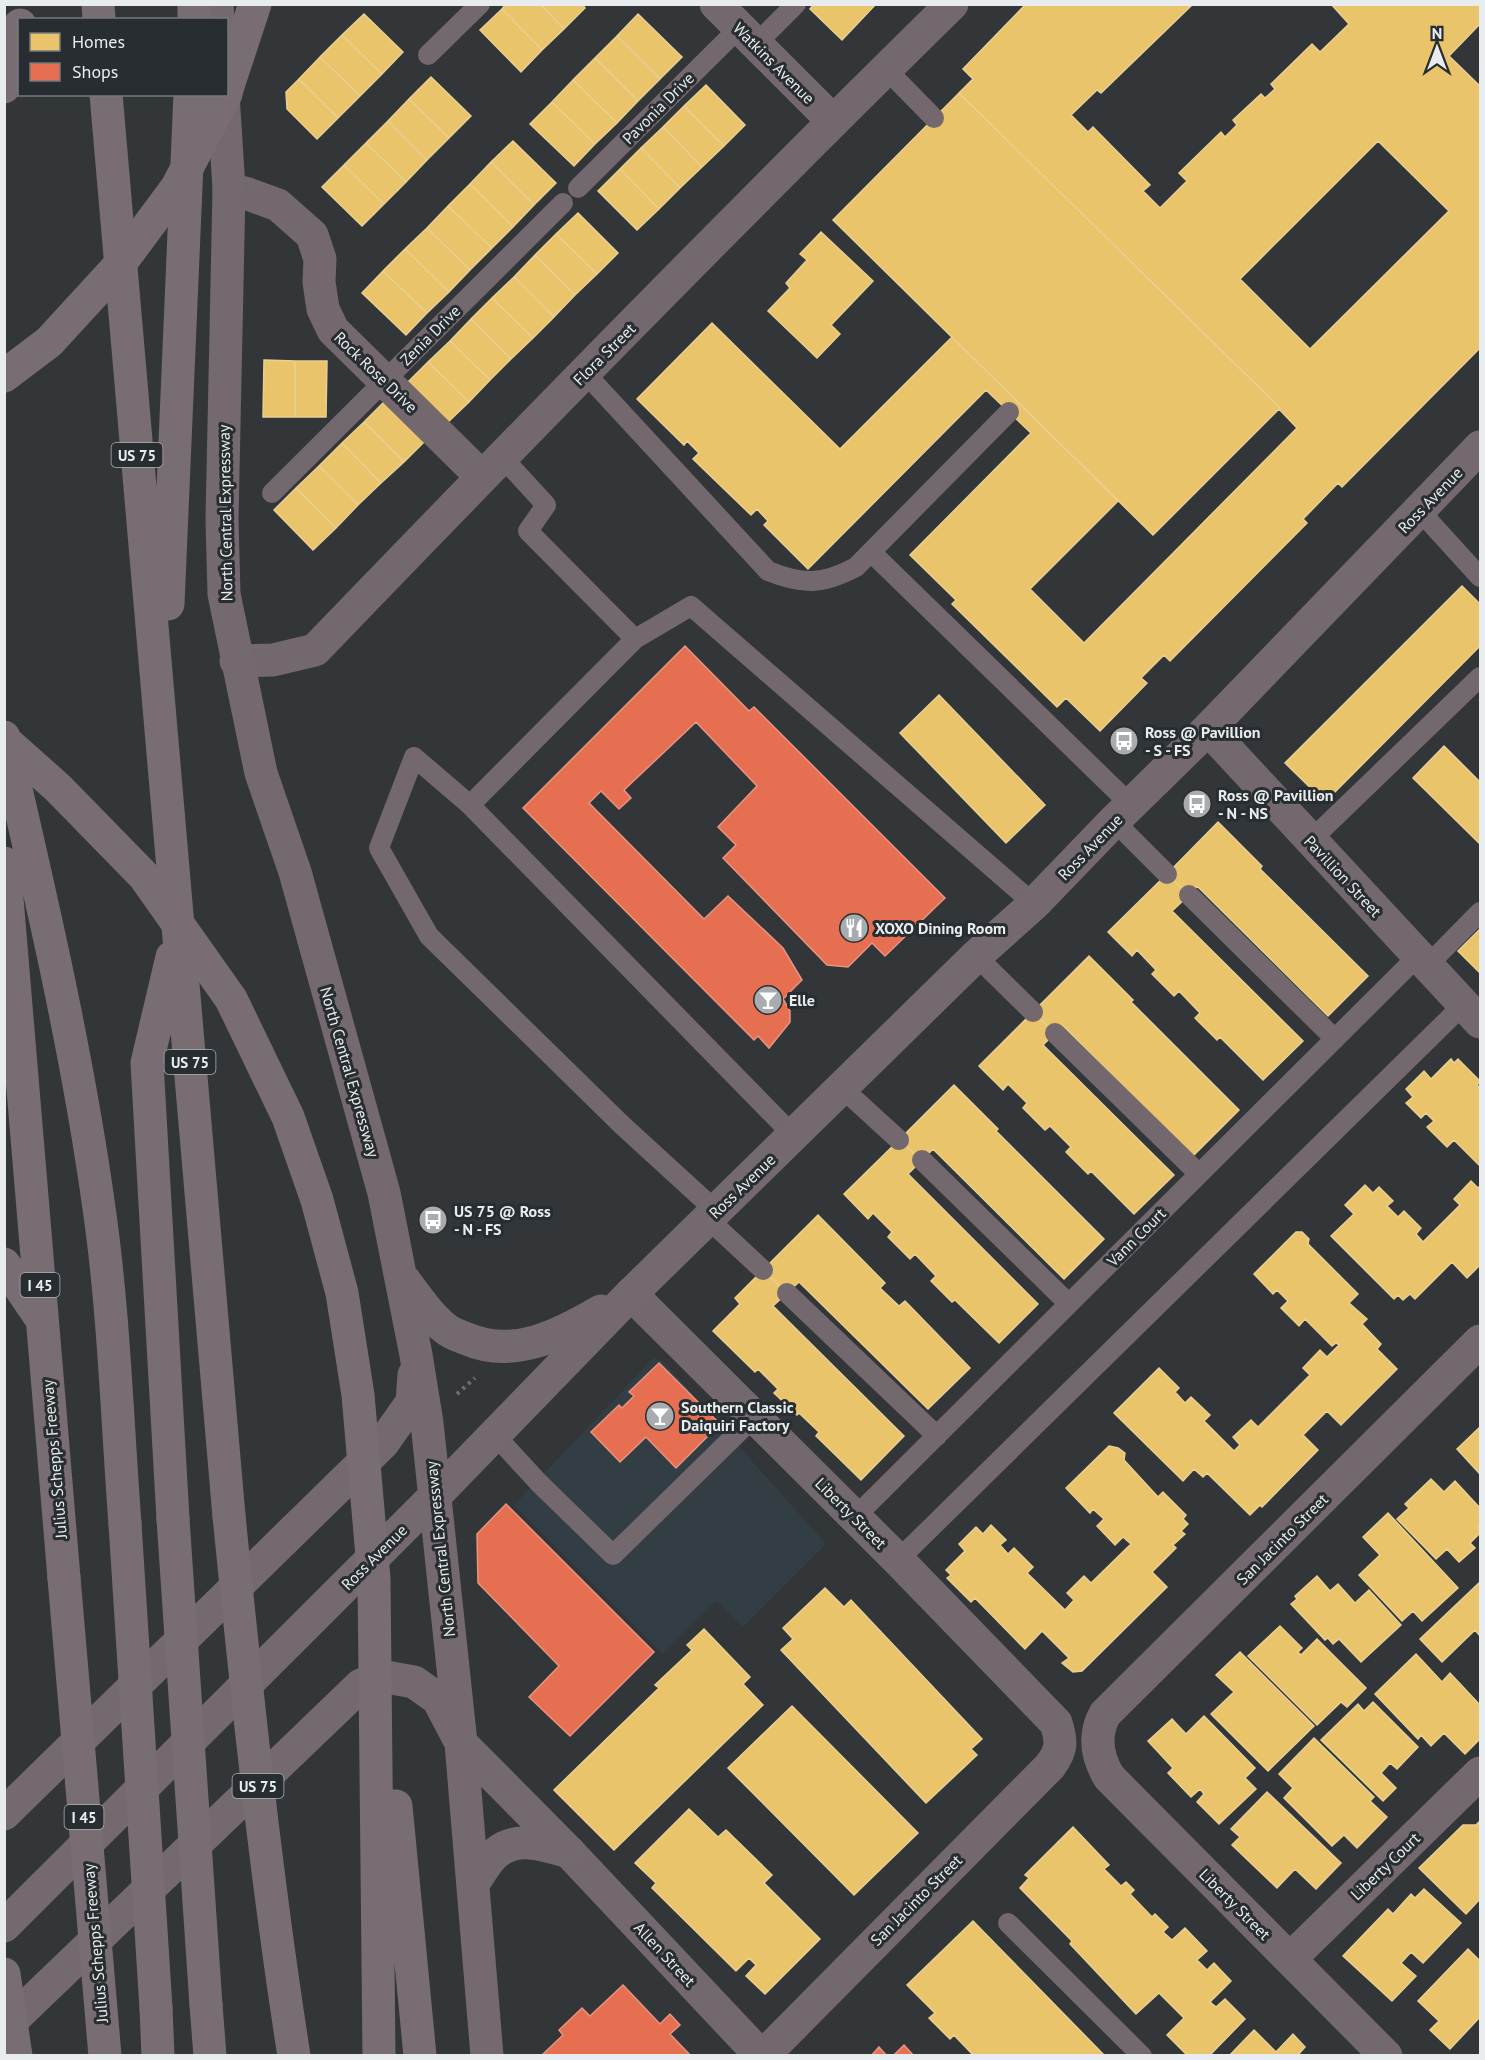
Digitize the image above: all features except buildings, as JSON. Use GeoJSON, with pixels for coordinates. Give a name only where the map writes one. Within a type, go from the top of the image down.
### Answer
{"type":"FeatureCollection","features":[{"type":"Feature","properties":{"kind":"highway"},"geometry":{"type":"LineString","coordinates":[[228,85],[255,4]]}},
{"type":"Feature","properties":{"kind":"highway"},"geometry":{"type":"LineString","coordinates":[[4,87],[18,33]]}},
{"type":"Feature","properties":{"kind":"highway","name":"US 75"},"geometry":{"type":"LineString","coordinates":[[106,96],[229,1516],[253,1746],[283,1986],[294,2055]]}},
{"type":"Feature","properties":{"kind":"highway"},"geometry":{"type":"LineString","coordinates":[[169,815],[168,609],[190,96]]}},
{"type":"Feature","properties":{"kind":"highway"},"geometry":{"type":"LineString","coordinates":[[4,376],[49,342],[117,268],[177,187],[224,96]]}},
{"type":"Feature","properties":{"kind":"highway"},"geometry":{"type":"LineString","coordinates":[[4,739],[70,1034],[91,1150],[106,1269],[125,1524],[158,2055]]}},
{"type":"Feature","properties":{"kind":"highway"},"geometry":{"type":"LineString","coordinates":[[4,739],[58,788],[144,876],[231,999],[288,1117],[317,1200],[342,1293],[358,1395],[420,2055]]}},
{"type":"Feature","properties":{"kind":"highway","name":"Julius Schepps Freeway"},"geometry":{"type":"LineString","coordinates":[[4,863],[105,2055]]}},
{"type":"Feature","properties":{"kind":"highway"},"geometry":{"type":"LineString","coordinates":[[179,927],[147,1063],[173,1519],[210,2055]]}},
{"type":"Feature","properties":{"kind":"highway"},"geometry":{"type":"LineString","coordinates":[[4,1264],[43,1322]]}},
{"type":"Feature","properties":{"kind":"highway"},"geometry":{"type":"LineString","coordinates":[[374,1580],[379,2055]]}},
{"type":"Feature","properties":{"kind":"highway"},"geometry":{"type":"LineString","coordinates":[[4,1974],[16,2055]]}},
{"type":"Feature","properties":{"kind":"main road","name":"North Central Expressway"},"geometry":{"type":"LineString","coordinates":[[225,96],[229,189],[222,520],[224,594],[236,661],[261,773],[294,872],[384,1193],[416,1355],[427,1423],[461,1743],[487,2055]]}},
{"type":"Feature","properties":{"kind":"main road","name":"Ross Avenue"},"geometry":{"type":"LineString","coordinates":[[4,1926],[434,1498],[631,1294],[976,956],[1034,904],[1208,729],[1480,447]]}},
{"type":"Feature","properties":{"kind":"main road"},"geometry":{"type":"LineString","coordinates":[[401,1276],[433,1317],[448,1331],[478,1344],[508,1347],[545,1340],[631,1294]]}},
{"type":"Feature","properties":{"kind":"main road"},"geometry":{"type":"LineString","coordinates":[[4,1814],[383,1443],[412,1402],[416,1355]]}},
{"type":"Feature","properties":{"kind":"main road"},"geometry":{"type":"LineString","coordinates":[[4,2028],[361,1685],[386,1677],[414,1682],[438,1698],[461,1743],[569,1852]]}},
{"type":"Feature","properties":{"kind":"main road"},"geometry":{"type":"LineString","coordinates":[[473,1884],[495,1853],[516,1842],[538,1843],[569,1852]]}},
{"type":"Feature","properties":{"kind":"street","name":"Watkins Avenue"},"geometry":{"type":"LineString","coordinates":[[716,4],[833,122]]}},
{"type":"Feature","properties":{"kind":"street","name":"Flora Street"},"geometry":{"type":"LineString","coordinates":[[236,661],[273,660],[315,650],[492,467],[952,4]]}},
{"type":"Feature","properties":{"kind":"street","name":"Rock Rose Drive"},"geometry":{"type":"LineString","coordinates":[[229,189],[278,205],[312,235],[320,259],[319,282],[323,309],[333,330],[385,380],[492,467]]}},
{"type":"Feature","properties":{"kind":"street","name":"Pavillion Street"},"geometry":{"type":"LineString","coordinates":[[1208,729],[1472,1013]]}},
{"type":"Feature","properties":{"kind":"street","name":"Liberty Street"},"geometry":{"type":"LineString","coordinates":[[631,1294],[898,1560],[1056,1723],[1061,1740]]}},
{"type":"Feature","properties":{"kind":"street","name":"San Jacinto Street"},"geometry":{"type":"LineString","coordinates":[[1097,1744],[1100,1724],[1105,1714],[1479,1345]]}},
{"type":"Feature","properties":{"kind":"street","name":"San Jacinto Street"},"geometry":{"type":"LineString","coordinates":[[762,2055],[1050,1766],[1057,1757],[1061,1740]]}},
{"type":"Feature","properties":{"kind":"street","name":"Liberty Street"},"geometry":{"type":"LineString","coordinates":[[1097,1744],[1101,1763],[1109,1777],[1386,2055]]}},
{"type":"Feature","properties":{"kind":"street","name":"Liberty Court"},"geometry":{"type":"LineString","coordinates":[[1290,1959],[1480,1773]]}},
{"type":"Feature","properties":{"kind":"street","name":"Allen Street"},"geometry":{"type":"LineString","coordinates":[[569,1852],[762,2055]]}},
{"type":"Feature","properties":{"kind":"lane"},"geometry":{"type":"LineString","coordinates":[[428,55],[480,4]]}},
{"type":"Feature","properties":{"kind":"lane","name":"Pavonia Drive"},"geometry":{"type":"LineString","coordinates":[[578,188],[747,36],[796,4]]}},
{"type":"Feature","properties":{"kind":"lane"},"geometry":{"type":"LineString","coordinates":[[886,69],[934,118]]}},
{"type":"Feature","properties":{"kind":"lane","name":"Zenia Drive"},"geometry":{"type":"LineString","coordinates":[[272,493],[563,203]]}},
{"type":"Feature","properties":{"kind":"lane"},"geometry":{"type":"LineString","coordinates":[[585,373],[768,571],[789,579],[813,582],[835,578],[856,567],[1009,412]]}},
{"type":"Feature","properties":{"kind":"lane"},"geometry":{"type":"LineString","coordinates":[[492,467],[546,505],[528,531],[634,639]]}},
{"type":"Feature","properties":{"kind":"lane"},"geometry":{"type":"LineString","coordinates":[[1419,510],[1480,577]]}},
{"type":"Feature","properties":{"kind":"lane"},"geometry":{"type":"LineString","coordinates":[[871,552],[1122,813],[1167,873]]}},
{"type":"Feature","properties":{"kind":"lane"},"geometry":{"type":"LineString","coordinates":[[470,806],[634,639],[691,606],[1034,904]]}},
{"type":"Feature","properties":{"kind":"lane"},"geometry":{"type":"LineString","coordinates":[[1310,841],[1480,677]]}},
{"type":"Feature","properties":{"kind":"lane"},"geometry":{"type":"LineString","coordinates":[[763,1270],[622,1125],[429,936],[379,848],[414,757],[470,806],[794,1135]]}},
{"type":"Feature","properties":{"kind":"lane"},"geometry":{"type":"LineString","coordinates":[[1189,895],[1335,1039]]}},
{"type":"Feature","properties":{"kind":"lane","name":"Vann Court"},"geometry":{"type":"LineString","coordinates":[[855,1518],[1335,1039],[1480,912]]}},
{"type":"Feature","properties":{"kind":"lane"},"geometry":{"type":"LineString","coordinates":[[976,956],[1034,1012]]}},
{"type":"Feature","properties":{"kind":"lane"},"geometry":{"type":"LineString","coordinates":[[898,1560],[1472,1013]]}},
{"type":"Feature","properties":{"kind":"lane"},"geometry":{"type":"LineString","coordinates":[[1055,1033],[1199,1174]]}},
{"type":"Feature","properties":{"kind":"lane"},"geometry":{"type":"LineString","coordinates":[[842,1088],[899,1140]]}},
{"type":"Feature","properties":{"kind":"lane"},"geometry":{"type":"LineString","coordinates":[[922,1160],[1069,1304]]}},
{"type":"Feature","properties":{"kind":"lane"},"geometry":{"type":"LineString","coordinates":[[788,1293],[937,1436]]}},
{"type":"Feature","properties":{"kind":"lane"},"geometry":{"type":"LineString","coordinates":[[495,1435],[539,1483],[613,1555],[754,1417]]}},
{"type":"Feature","properties":{"kind":"lane"},"geometry":{"type":"LineString","coordinates":[[1008,1923],[1142,2055]]}},
{"type":"Feature","properties":{"kind":"path"},"geometry":{"type":"LineString","coordinates":[[453,1398],[475,1378]]}},
{"type":"Feature","properties":{"kind":"shaded area"},"geometry":{"type":"Polygon","coordinates":[[[654,1358],[663,1361],[826,1544],[743,1627],[716,1601],[663,1654],[514,1505],[654,1358]]]}},
{"type":"Feature","properties":{"kind":"place","name":"Ross @ Pavillion - S - FS"},"geometry":{"type":"Point","coordinates":[1124,741]}},
{"type":"Feature","properties":{"kind":"place","name":"Ross @ Pavillion - N - NS"},"geometry":{"type":"Point","coordinates":[1197,804]}},
{"type":"Feature","properties":{"kind":"place","name":"XOXO Dining Room"},"geometry":{"type":"Point","coordinates":[854,928]}},
{"type":"Feature","properties":{"kind":"place","name":"Elle"},"geometry":{"type":"Point","coordinates":[768,1000]}},
{"type":"Feature","properties":{"kind":"place","name":"US 75 @ Ross - N - FS"},"geometry":{"type":"Point","coordinates":[433,1220]}},
{"type":"Feature","properties":{"kind":"place","name":"Southern Classic Daiquiri Factory"},"geometry":{"type":"Point","coordinates":[660,1416]}}]}
